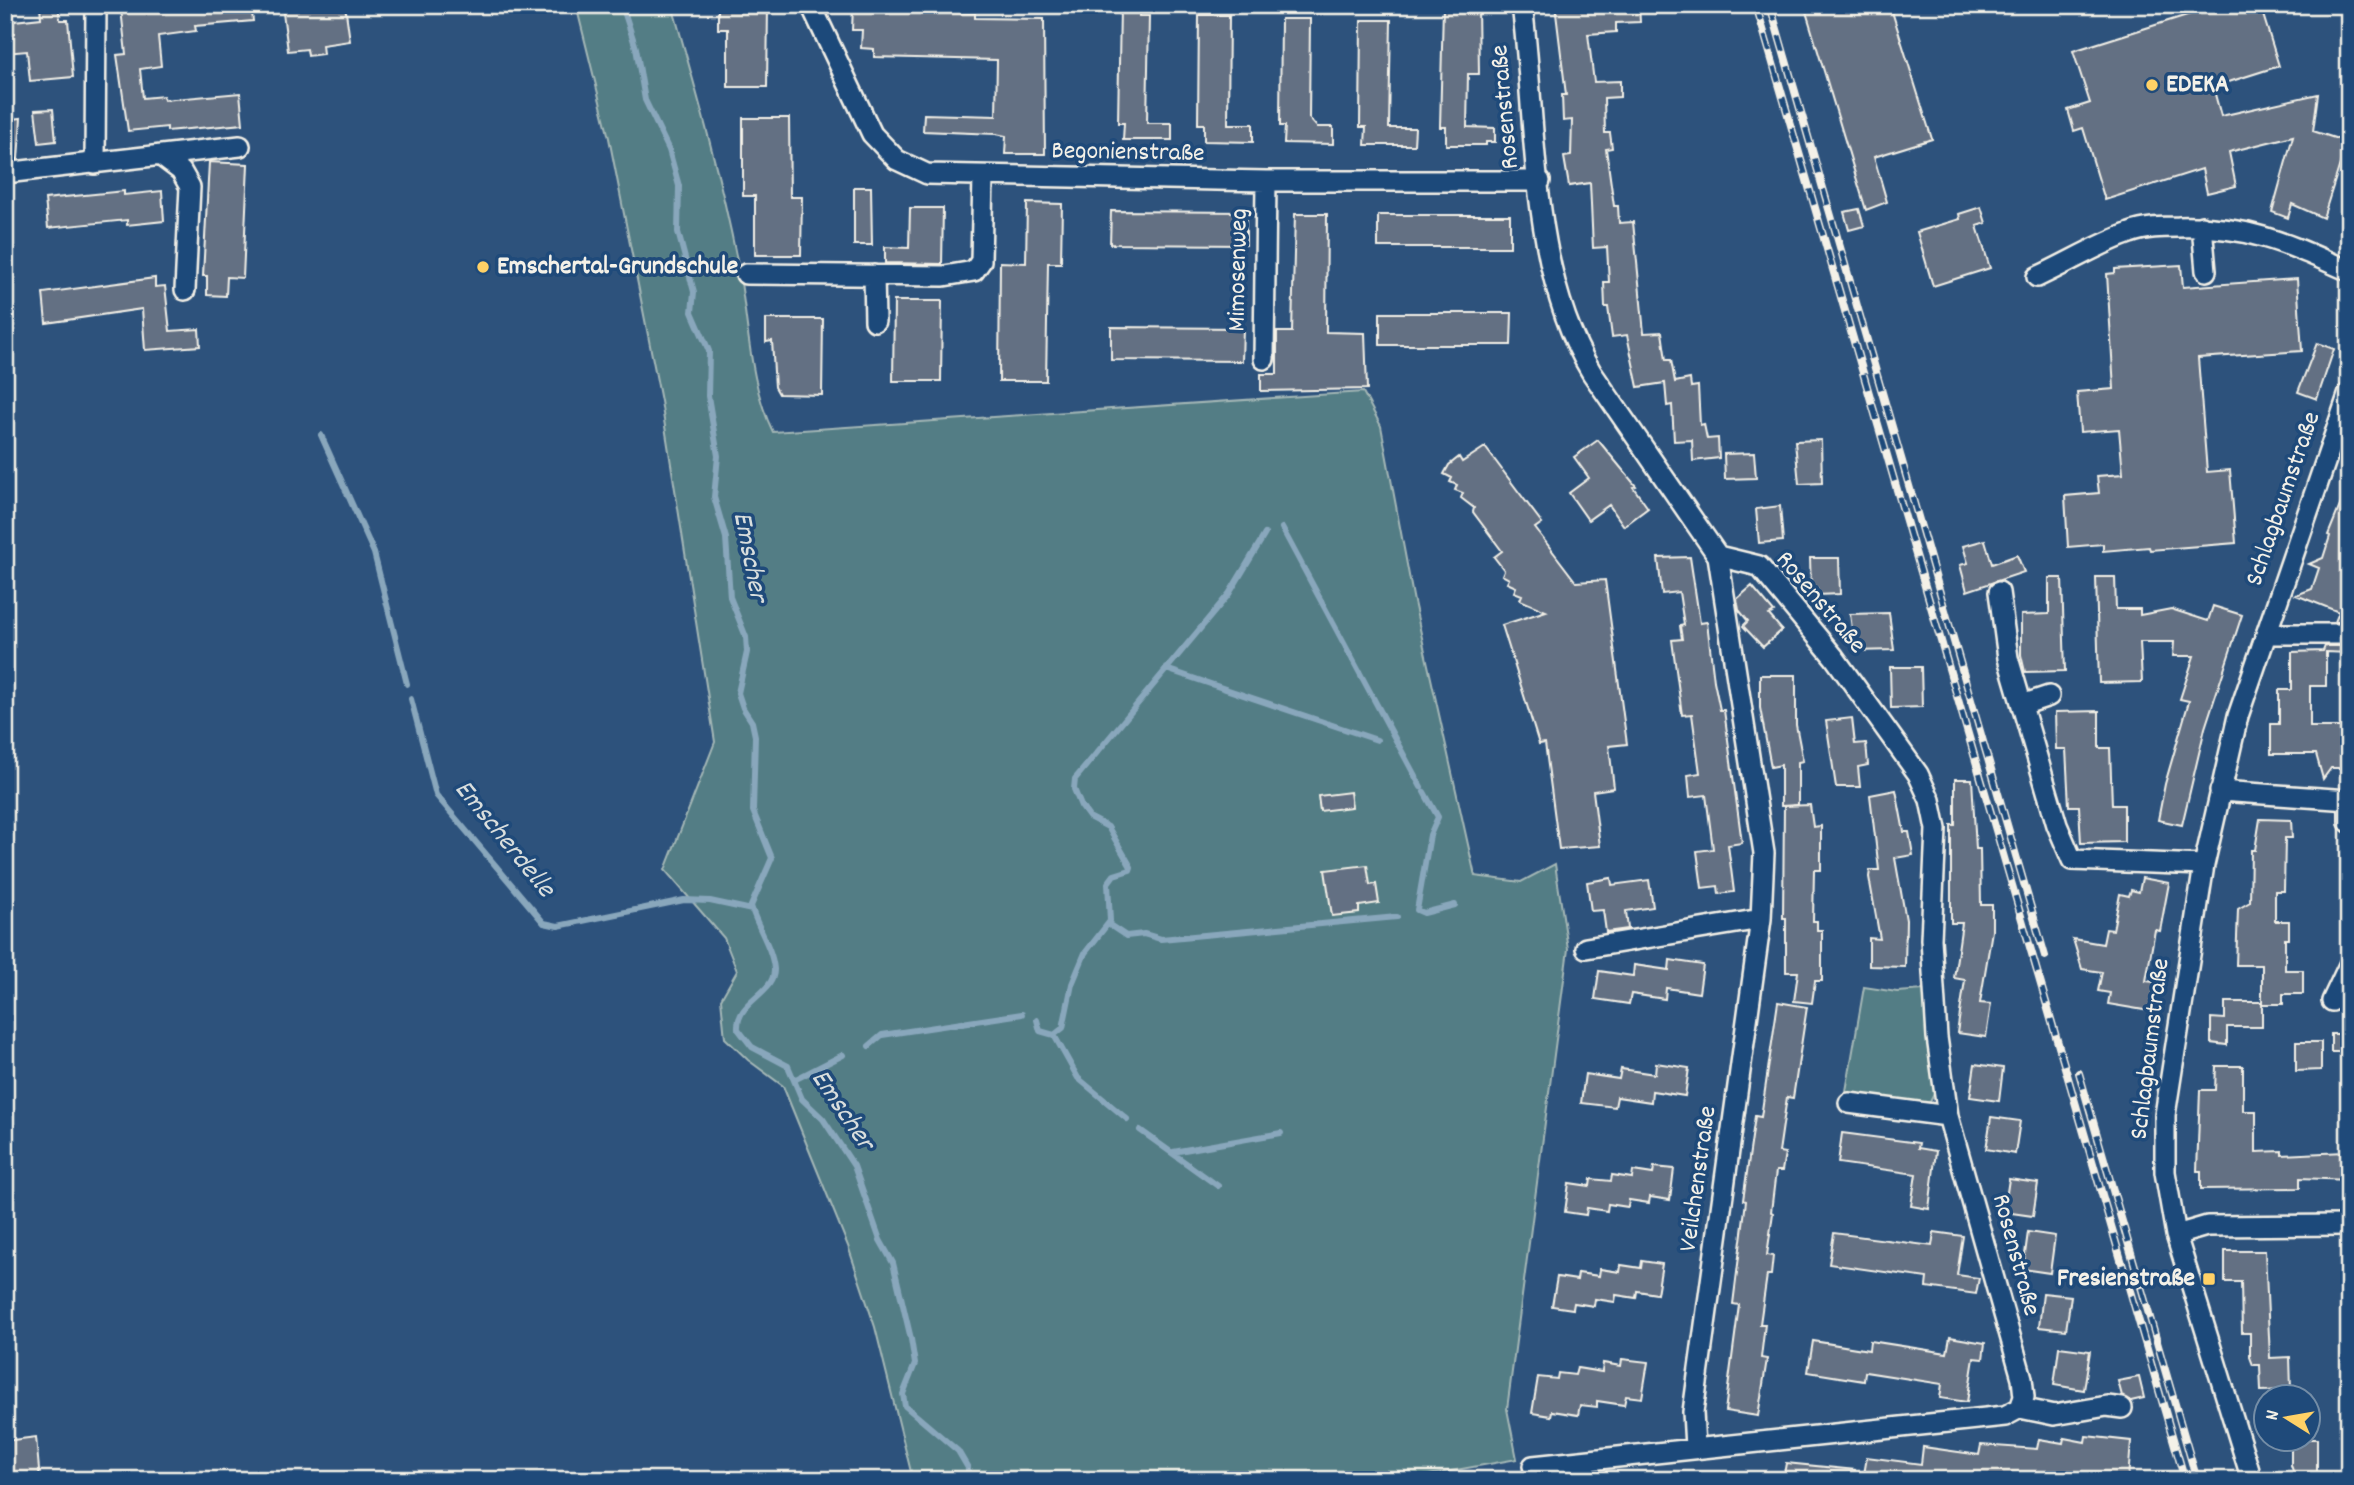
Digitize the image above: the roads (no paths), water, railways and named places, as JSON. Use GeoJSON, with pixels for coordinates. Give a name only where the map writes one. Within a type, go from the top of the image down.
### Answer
{"type":"FeatureCollection","features":[{"type":"Feature","properties":{"kind":"street"},"geometry":{"type":"LineString","coordinates":[[95,164],[96,5]]}},
{"type":"Feature","properties":{"kind":"street","name":"Begonienstraße"},"geometry":{"type":"LineString","coordinates":[[811,5],[872,134],[897,160],[927,174],[1266,181],[1540,181]]}},
{"type":"Feature","properties":{"kind":"street","name":"Rosenstraße"},"geometry":{"type":"LineString","coordinates":[[1522,5],[1545,233],[1558,291],[1583,359],[1718,556],[1759,566],[1834,657],[1917,774],[1930,800],[1936,829],[1932,886],[1933,967],[1937,1037],[1948,1116],[2022,1378],[2024,1397],[2020,1408]]}},
{"type":"Feature","properties":{"kind":"street"},"geometry":{"type":"LineString","coordinates":[[5,173],[240,146]]}},
{"type":"Feature","properties":{"kind":"street"},"geometry":{"type":"LineString","coordinates":[[162,156],[181,171],[190,187],[185,290]]}},
{"type":"Feature","properties":{"kind":"street"},"geometry":{"type":"LineString","coordinates":[[746,274],[944,276],[974,271],[981,261],[983,177]]}},
{"type":"Feature","properties":{"kind":"street","name":"Mimosenweg"},"geometry":{"type":"LineString","coordinates":[[1264,359],[1266,181]]}},
{"type":"Feature","properties":{"kind":"street"},"geometry":{"type":"LineString","coordinates":[[2202,226],[2206,271]]}},
{"type":"Feature","properties":{"kind":"street"},"geometry":{"type":"LineString","coordinates":[[2037,277],[2131,232],[2202,226],[2229,227],[2277,239],[2349,271]]}},
{"type":"Feature","properties":{"kind":"street"},"geometry":{"type":"LineString","coordinates":[[874,275],[875,321]]}},
{"type":"Feature","properties":{"kind":"street","name":"Schlagbaumstraße"},"geometry":{"type":"LineString","coordinates":[[2252,1480],[2176,1236],[2165,1172],[2165,1115],[2204,865],[2238,716],[2349,393]]}},
{"type":"Feature","properties":{"kind":"street","name":"Veilchenstraße"},"geometry":{"type":"LineString","coordinates":[[1695,1447],[1693,1412],[1761,919],[1764,853],[1718,556]]}},
{"type":"Feature","properties":{"kind":"street"},"geometry":{"type":"LineString","coordinates":[[1999,592],[2008,658],[2057,825],[2071,860],[2204,865]]}},
{"type":"Feature","properties":{"kind":"street"},"geometry":{"type":"LineString","coordinates":[[2266,634],[2349,634]]}},
{"type":"Feature","properties":{"kind":"street"},"geometry":{"type":"LineString","coordinates":[[2022,705],[2049,696]]}},
{"type":"Feature","properties":{"kind":"street"},"geometry":{"type":"LineString","coordinates":[[2220,791],[2349,800],[2349,822]]}},
{"type":"Feature","properties":{"kind":"street"},"geometry":{"type":"LineString","coordinates":[[1586,948],[1761,919]]}},
{"type":"Feature","properties":{"kind":"street"},"geometry":{"type":"LineString","coordinates":[[2332,1001],[2349,965]]}},
{"type":"Feature","properties":{"kind":"street"},"geometry":{"type":"LineString","coordinates":[[1849,1103],[1948,1116]]}},
{"type":"Feature","properties":{"kind":"street"},"geometry":{"type":"LineString","coordinates":[[2176,1236],[2207,1226],[2349,1225]]}},
{"type":"Feature","properties":{"kind":"street"},"geometry":{"type":"LineString","coordinates":[[1533,1465],[2005,1416],[2020,1408],[2054,1415],[2107,1406],[2122,1408]]}},
{"type":"Feature","properties":{"kind":"waterway","name":"Emscher"},"geometry":{"type":"LineString","coordinates":[[622,5],[636,48],[645,100],[669,150],[679,186],[678,232],[694,292],[692,312],[709,351],[708,396],[718,456],[714,497],[726,538],[730,597],[746,637],[747,652],[738,693],[752,722],[755,736],[753,811],[772,858],[751,906],[770,953],[773,978],[743,1011],[738,1029],[752,1047],[788,1066],[802,1099],[823,1119],[854,1166],[880,1240],[893,1263],[911,1339],[915,1364],[903,1394],[905,1406],[958,1451],[968,1468],[968,1480]]}},
{"type":"Feature","properties":{"kind":"waterway","name":"Emscherdelle"},"geometry":{"type":"LineString","coordinates":[[321,435],[374,553],[407,684]]}},
{"type":"Feature","properties":{"kind":"waterway"},"geometry":{"type":"LineString","coordinates":[[1282,528],[1421,787]]}},
{"type":"Feature","properties":{"kind":"waterway"},"geometry":{"type":"LineString","coordinates":[[1037,1020],[1040,1031],[1054,1035],[1063,1028],[1072,984],[1085,953],[1110,921],[1108,883],[1114,875],[1130,870],[1131,867],[1108,827],[1089,817],[1081,806],[1074,789],[1075,779],[1229,594],[1265,534]]}},
{"type":"Feature","properties":{"kind":"waterway"},"geometry":{"type":"LineString","coordinates":[[1166,669],[1377,740]]}},
{"type":"Feature","properties":{"kind":"waterway","name":"Emscherdelle"},"geometry":{"type":"LineString","coordinates":[[411,699],[436,795],[544,923],[558,926],[684,900],[710,901],[752,910]]}},
{"type":"Feature","properties":{"kind":"waterway"},"geometry":{"type":"LineString","coordinates":[[1424,792],[1438,817],[1430,835],[1417,910],[1424,913],[1455,905]]}},
{"type":"Feature","properties":{"kind":"waterway"},"geometry":{"type":"LineString","coordinates":[[1108,924],[1126,936],[1144,934],[1161,939],[1397,917]]}},
{"type":"Feature","properties":{"kind":"waterway"},"geometry":{"type":"LineString","coordinates":[[869,1046],[882,1035],[1022,1014]]}},
{"type":"Feature","properties":{"kind":"waterway"},"geometry":{"type":"LineString","coordinates":[[1054,1035],[1078,1078],[1127,1119]]}},
{"type":"Feature","properties":{"kind":"waterway"},"geometry":{"type":"LineString","coordinates":[[794,1080],[843,1055]]}},
{"type":"Feature","properties":{"kind":"waterway"},"geometry":{"type":"LineString","coordinates":[[1140,1130],[1218,1186]]}},
{"type":"Feature","properties":{"kind":"waterway"},"geometry":{"type":"LineString","coordinates":[[1173,1152],[1281,1133]]}},
{"type":"Feature","properties":{"kind":"railway"},"geometry":{"type":"LineString","coordinates":[[1756,5],[2185,1480]]}},
{"type":"Feature","properties":{"kind":"railway"},"geometry":{"type":"LineString","coordinates":[[1770,5],[2045,956]]}},
{"type":"Feature","properties":{"kind":"railway"},"geometry":{"type":"LineString","coordinates":[[2079,1073],[2197,1480]]}},
{"type":"Feature","properties":{"kind":"place","name":"EDEKA"},"geometry":{"type":"Point","coordinates":[2152,85]}},
{"type":"Feature","properties":{"kind":"place","name":"Emschertal-Grundschule"},"geometry":{"type":"Point","coordinates":[483,267]}},
{"type":"Feature","properties":{"kind":"place","name":"Fresienstraße"},"geometry":{"type":"Point","coordinates":[2209,1279]}}]}
